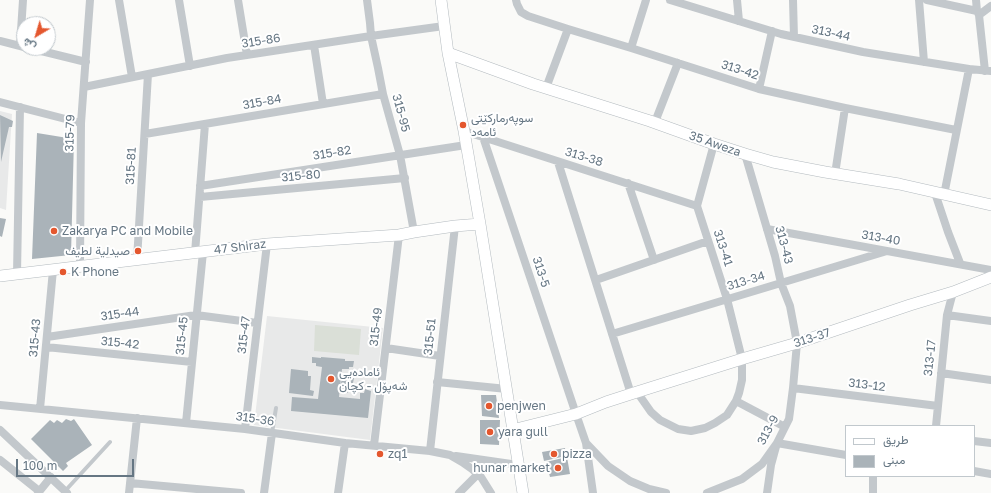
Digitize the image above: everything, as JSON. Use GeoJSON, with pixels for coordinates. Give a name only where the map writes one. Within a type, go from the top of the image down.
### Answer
{"type":"FeatureCollection","features":[{"type":"Feature","properties":{"kind":"street"},"geometry":{"type":"LineString","coordinates":[[23,0],[23,16]]}},
{"type":"Feature","properties":{"kind":"street","name":"315-79"},"geometry":{"type":"LineString","coordinates":[[80,266],[81,123],[90,0]]}},
{"type":"Feature","properties":{"kind":"street"},"geometry":{"type":"LineString","coordinates":[[119,0],[132,77]]}},
{"type":"Feature","properties":{"kind":"street"},"geometry":{"type":"LineString","coordinates":[[178,0],[190,66]]}},
{"type":"Feature","properties":{"kind":"street"},"geometry":{"type":"LineString","coordinates":[[238,0],[247,55]]}},
{"type":"Feature","properties":{"kind":"street","name":"315-95"},"geometry":{"type":"LineString","coordinates":[[367,0],[370,36],[383,94],[400,155],[414,232]]}},
{"type":"Feature","properties":{"kind":"street"},"geometry":{"type":"LineString","coordinates":[[442,0],[448,53],[464,131],[480,224],[523,493]]}},
{"type":"Feature","properties":{"kind":"street","name":"313-42"},"geometry":{"type":"LineString","coordinates":[[516,0],[521,12],[528,16],[759,89],[956,130]]}},
{"type":"Feature","properties":{"kind":"street"},"geometry":{"type":"LineString","coordinates":[[631,48],[646,0]]}},
{"type":"Feature","properties":{"kind":"street","name":"313-44"},"geometry":{"type":"LineString","coordinates":[[672,0],[794,37],[863,52],[988,71]]}},
{"type":"Feature","properties":{"kind":"street"},"geometry":{"type":"LineString","coordinates":[[737,0],[739,21]]}},
{"type":"Feature","properties":{"kind":"street"},"geometry":{"type":"LineString","coordinates":[[793,0],[794,37]]}},
{"type":"Feature","properties":{"kind":"street"},"geometry":{"type":"LineString","coordinates":[[919,0],[924,62]]}},
{"type":"Feature","properties":{"kind":"street"},"geometry":{"type":"LineString","coordinates":[[927,0],[978,13],[991,6]]}},
{"type":"Feature","properties":{"kind":"street"},"geometry":{"type":"LineString","coordinates":[[976,0],[988,71]]}},
{"type":"Feature","properties":{"kind":"street","name":"315-86"},"geometry":{"type":"LineString","coordinates":[[84,87],[247,55],[444,26]]}},
{"type":"Feature","properties":{"kind":"street"},"geometry":{"type":"LineString","coordinates":[[546,88],[568,29]]}},
{"type":"Feature","properties":{"kind":"street"},"geometry":{"type":"LineString","coordinates":[[759,89],[772,31]]}},
{"type":"Feature","properties":{"kind":"street"},"geometry":{"type":"LineString","coordinates":[[0,41],[16,45]]}},
{"type":"Feature","properties":{"kind":"street"},"geometry":{"type":"LineString","coordinates":[[314,45],[323,104]]}},
{"type":"Feature","properties":{"kind":"street","name":"35 Aweza"},"geometry":{"type":"LineString","coordinates":[[448,53],[478,65],[546,88],[655,122],[714,144],[773,162],[898,184],[991,205]]}},
{"type":"Feature","properties":{"kind":"street"},"geometry":{"type":"LineString","coordinates":[[56,55],[86,62]]}},
{"type":"Feature","properties":{"kind":"street"},"geometry":{"type":"LineString","coordinates":[[655,122],[678,63]]}},
{"type":"Feature","properties":{"kind":"street"},"geometry":{"type":"LineString","coordinates":[[960,263],[948,232],[940,194],[969,69]]}},
{"type":"Feature","properties":{"kind":"street","name":"315-81"},"geometry":{"type":"LineString","coordinates":[[137,260],[148,74]]}},
{"type":"Feature","properties":{"kind":"street","name":"315-84"},"geometry":{"type":"LineString","coordinates":[[145,134],[383,94]]}},
{"type":"Feature","properties":{"kind":"street"},"geometry":{"type":"LineString","coordinates":[[0,102],[81,123]]}},
{"type":"Feature","properties":{"kind":"street"},"geometry":{"type":"LineString","coordinates":[[17,274],[20,107]]}},
{"type":"Feature","properties":{"kind":"street"},"geometry":{"type":"LineString","coordinates":[[835,174],[845,108]]}},
{"type":"Feature","properties":{"kind":"street","name":"315-45"},"geometry":{"type":"LineString","coordinates":[[186,423],[196,316],[200,186],[205,124]]}},
{"type":"Feature","properties":{"kind":"street","name":"313-38"},"geometry":{"type":"LineString","coordinates":[[464,131],[697,206]]}},
{"type":"Feature","properties":{"kind":"street","name":"313-5"},"geometry":{"type":"LineString","coordinates":[[484,137],[586,443]]}},
{"type":"Feature","properties":{"kind":"street","name":"315-82"},"geometry":{"type":"LineString","coordinates":[[200,186],[466,144]]}},
{"type":"Feature","properties":{"kind":"street"},"geometry":{"type":"LineString","coordinates":[[697,206],[714,144]]}},
{"type":"Feature","properties":{"kind":"street","name":"313-43"},"geometry":{"type":"LineString","coordinates":[[746,154],[775,256],[781,283],[790,306],[797,343]]}},
{"type":"Feature","properties":{"kind":"street"},"geometry":{"type":"LineString","coordinates":[[558,162],[612,334],[634,393]]}},
{"type":"Feature","properties":{"kind":"street","name":"315-80"},"geometry":{"type":"LineString","coordinates":[[200,197],[405,178]]}},
{"type":"Feature","properties":{"kind":"street"},"geometry":{"type":"LineString","coordinates":[[628,183],[654,260]]}},
{"type":"Feature","properties":{"kind":"street","name":"313-41"},"geometry":{"type":"LineString","coordinates":[[634,393],[660,420],[678,429],[692,431],[715,424],[727,415],[739,393],[742,380],[742,359],[727,299],[697,206]]}},
{"type":"Feature","properties":{"kind":"street","name":"47 Shiraz"},"geometry":{"type":"LineString","coordinates":[[0,276],[267,244],[400,234],[480,224]]}},
{"type":"Feature","properties":{"kind":"street","name":"315-51"},"geometry":{"type":"LineString","coordinates":[[430,451],[455,226]]}},
{"type":"Feature","properties":{"kind":"street","name":"313-40"},"geometry":{"type":"LineString","coordinates":[[767,229],[960,263],[991,270]]}},
{"type":"Feature","properties":{"kind":"street","name":"315-49"},"geometry":{"type":"LineString","coordinates":[[374,446],[400,234]]}},
{"type":"Feature","properties":{"kind":"street"},"geometry":{"type":"LineString","coordinates":[[596,280],[708,241]]}},
{"type":"Feature","properties":{"kind":"street","name":"315-47"},"geometry":{"type":"LineString","coordinates":[[245,429],[267,244]]}},
{"type":"Feature","properties":{"kind":"street","name":"313-34"},"geometry":{"type":"LineString","coordinates":[[612,334],[887,251]]}},
{"type":"Feature","properties":{"kind":"street","name":"315-43"},"geometry":{"type":"LineString","coordinates":[[40,409],[53,270]]}},
{"type":"Feature","properties":{"kind":"street","name":"313-37"},"geometry":{"type":"LineString","coordinates":[[512,430],[576,414],[606,402],[797,343],[953,292],[991,277]]}},
{"type":"Feature","properties":{"kind":"street","name":"313-17"},"geometry":{"type":"LineString","coordinates":[[936,425],[947,315],[953,292]]}},
{"type":"Feature","properties":{"kind":"street"},"geometry":{"type":"LineString","coordinates":[[947,315],[991,321]]}},
{"type":"Feature","properties":{"kind":"street","name":"315-44"},"geometry":{"type":"LineString","coordinates":[[47,337],[196,316],[258,323]]}},
{"type":"Feature","properties":{"kind":"street","name":"313-9"},"geometry":{"type":"LineString","coordinates":[[707,493],[742,479],[762,464],[777,443],[788,418],[793,388],[797,343]]}},
{"type":"Feature","properties":{"kind":"street","name":"315-42"},"geometry":{"type":"LineString","coordinates":[[46,347],[192,362]]}},
{"type":"Feature","properties":{"kind":"street"},"geometry":{"type":"LineString","coordinates":[[386,348],[440,356]]}},
{"type":"Feature","properties":{"kind":"street"},"geometry":{"type":"LineString","coordinates":[[941,373],[991,380]]}},
{"type":"Feature","properties":{"kind":"street"},"geometry":{"type":"LineString","coordinates":[[437,382],[506,389]]}},
{"type":"Feature","properties":{"kind":"street","name":"313-12"},"geometry":{"type":"LineString","coordinates":[[793,388],[938,406]]}},
{"type":"Feature","properties":{"kind":"street"},"geometry":{"type":"LineString","coordinates":[[736,401],[785,427]]}},
{"type":"Feature","properties":{"kind":"street","name":"315-36"},"geometry":{"type":"LineString","coordinates":[[0,405],[245,429],[345,443],[430,451],[450,455],[462,462],[481,477],[491,493]]}},
{"type":"Feature","properties":{"kind":"street"},"geometry":{"type":"LineString","coordinates":[[129,493],[136,418]]}},
{"type":"Feature","properties":{"kind":"street"},"geometry":{"type":"LineString","coordinates":[[0,430],[66,492]]}},
{"type":"Feature","properties":{"kind":"street"},"geometry":{"type":"LineString","coordinates":[[264,493],[272,433]]}},
{"type":"Feature","properties":{"kind":"street"},"geometry":{"type":"LineString","coordinates":[[975,441],[991,443]]}},
{"type":"Feature","properties":{"kind":"street"},"geometry":{"type":"LineString","coordinates":[[338,493],[345,443]]}},
{"type":"Feature","properties":{"kind":"street"},"geometry":{"type":"LineString","coordinates":[[586,443],[593,493]]}},
{"type":"Feature","properties":{"kind":"street"},"geometry":{"type":"LineString","coordinates":[[586,443],[608,466],[630,481],[649,489],[666,493]]}},
{"type":"Feature","properties":{"kind":"street"},"geometry":{"type":"LineString","coordinates":[[767,493],[771,465],[777,443],[845,455]]}},
{"type":"Feature","properties":{"kind":"street"},"geometry":{"type":"LineString","coordinates":[[450,455],[518,465]]}},
{"type":"Feature","properties":{"kind":"street"},"geometry":{"type":"LineString","coordinates":[[0,460],[39,492],[51,477]]}},
{"type":"Feature","properties":{"kind":"street"},"geometry":{"type":"LineString","coordinates":[[975,471],[991,474]]}},
{"type":"Feature","properties":{"kind":"street"},"geometry":{"type":"LineString","coordinates":[[460,493],[478,474]]}},
{"type":"Feature","properties":{"kind":"street"},"geometry":{"type":"LineString","coordinates":[[873,477],[873,493]]}},
{"type":"Feature","properties":{"kind":"street"},"geometry":{"type":"LineString","coordinates":[[130,483],[240,493]]}},
{"type":"Feature","properties":{"kind":"lane"},"geometry":{"type":"LineString","coordinates":[[272,433],[276,408]]}},
{"type":"Feature","properties":{"kind":"lane"},"geometry":{"type":"LineString","coordinates":[[66,492],[110,442]]}},
{"type":"Feature","properties":{"kind":"shaded area"},"geometry":{"type":"Polygon","coordinates":[[[0,111],[12,114],[6,210],[0,208],[0,111]]]}},
{"type":"Feature","properties":{"kind":"shaded area"},"geometry":{"type":"Polygon","coordinates":[[[267,316],[383,328],[370,440],[254,425],[267,316]]]}},
{"type":"Feature","properties":{"kind":"shaded area"},"geometry":{"type":"Polygon","coordinates":[[[315,325],[361,329],[359,355],[314,351],[315,325]]]}},
{"type":"Feature","properties":{"kind":"building"},"geometry":{"type":"Polygon","coordinates":[[[0,115],[13,121],[12,127],[9,127],[1,162],[0,115]]]}},
{"type":"Feature","properties":{"kind":"building"},"geometry":{"type":"Polygon","coordinates":[[[37,133],[74,139],[71,255],[32,259],[37,133]]]}},
{"type":"Feature","properties":{"kind":"building"},"geometry":{"type":"Polygon","coordinates":[[[0,218],[6,219],[2,237],[0,236],[0,218]]]}},
{"type":"Feature","properties":{"kind":"building","name":"ئامادەیی شەپۆل - کچان"},"geometry":{"type":"Polygon","coordinates":[[[312,357],[354,361],[353,367],[349,367],[349,369],[342,369],[339,397],[360,399],[360,393],[364,393],[365,389],[371,391],[368,418],[291,411],[292,397],[318,399],[322,367],[316,366],[316,363],[312,363],[312,357]]]}},
{"type":"Feature","properties":{"kind":"building"},"geometry":{"type":"Polygon","coordinates":[[[291,369],[308,371],[308,376],[311,376],[310,390],[314,391],[313,396],[289,393],[291,369]]]}},
{"type":"Feature","properties":{"kind":"building"},"geometry":{"type":"Polygon","coordinates":[[[342,376],[354,378],[353,383],[349,383],[348,393],[340,392],[342,376]]]}},
{"type":"Feature","properties":{"kind":"building","name":"penjwen"},"geometry":{"type":"Polygon","coordinates":[[[481,395],[496,395],[499,418],[482,416],[481,395]]]}},
{"type":"Feature","properties":{"kind":"building"},"geometry":{"type":"Polygon","coordinates":[[[66,419],[71,421],[74,419],[92,445],[66,463],[68,466],[63,471],[31,439],[50,420],[54,423],[57,420],[62,423],[66,419]]]}},
{"type":"Feature","properties":{"kind":"building","name":"yara gull"},"geometry":{"type":"Polygon","coordinates":[[[480,420],[500,420],[499,445],[480,444],[480,420]]]}},
{"type":"Feature","properties":{"kind":"building","name":"pizza"},"geometry":{"type":"Polygon","coordinates":[[[565,448],[566,456],[544,461],[542,452],[565,448]]]}},
{"type":"Feature","properties":{"kind":"building","name":"hunar market"},"geometry":{"type":"Polygon","coordinates":[[[567,457],[570,474],[550,477],[546,462],[567,457]]]}},
{"type":"Feature","properties":{"kind":"place","name":"سوپەرمارکێتی ئامەد"},"geometry":{"type":"Point","coordinates":[463,125]}},
{"type":"Feature","properties":{"kind":"place","name":"Zakarya PC and Mobile"},"geometry":{"type":"Point","coordinates":[54,231]}},
{"type":"Feature","properties":{"kind":"place","name":"صیدلیة لطیف"},"geometry":{"type":"Point","coordinates":[138,251]}},
{"type":"Feature","properties":{"kind":"place","name":"K Phone"},"geometry":{"type":"Point","coordinates":[63,272]}},
{"type":"Feature","properties":{"kind":"place","name":"ئامادەیی شەپۆل - کچان"},"geometry":{"type":"Point","coordinates":[331,379]}},
{"type":"Feature","properties":{"kind":"place","name":"penjwen"},"geometry":{"type":"Point","coordinates":[489,406]}},
{"type":"Feature","properties":{"kind":"place","name":"yara gull"},"geometry":{"type":"Point","coordinates":[490,432]}},
{"type":"Feature","properties":{"kind":"place","name":"zq1"},"geometry":{"type":"Point","coordinates":[380,454]}},
{"type":"Feature","properties":{"kind":"place","name":"pizza"},"geometry":{"type":"Point","coordinates":[554,454]}},
{"type":"Feature","properties":{"kind":"place","name":"hunar market"},"geometry":{"type":"Point","coordinates":[558,468]}}]}
